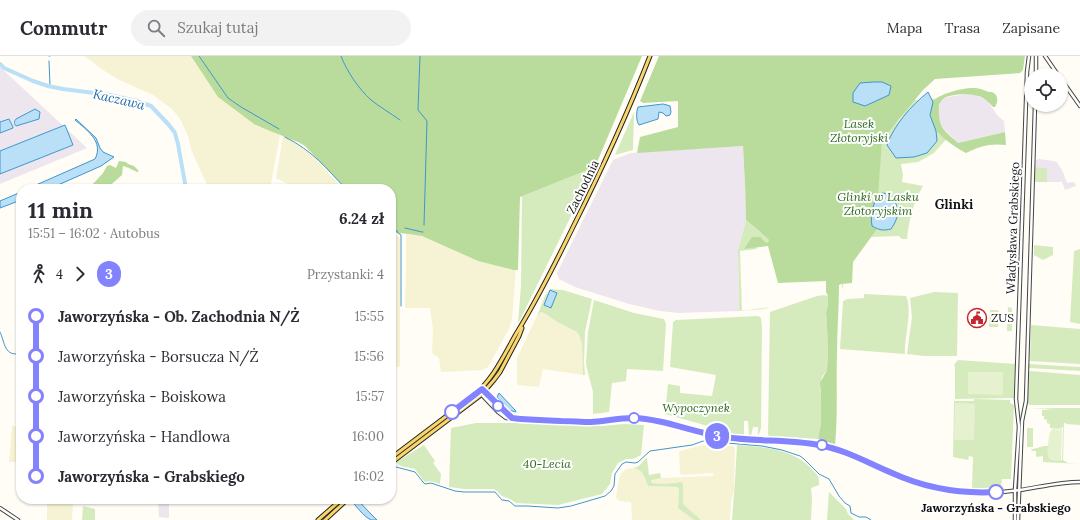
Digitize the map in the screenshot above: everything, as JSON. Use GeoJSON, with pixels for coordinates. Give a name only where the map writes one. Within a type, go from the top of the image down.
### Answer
{"type":"FeatureCollection","features":[{"type":"Feature","properties":{"kind":"main road","name":"Zachodnia"},"geometry":{"type":"LineString","coordinates":[[396,456],[481,392],[495,372],[543,288],[605,163],[650,56]]}},
{"type":"Feature","properties":{"kind":"main road"},"geometry":{"type":"LineString","coordinates":[[318,520],[336,504]]}},
{"type":"Feature","properties":{"kind":"main road"},"geometry":{"type":"LineString","coordinates":[[325,520],[343,504]]}},
{"type":"Feature","properties":{"kind":"street","name":"Władysława Grabskiego"},"geometry":{"type":"LineString","coordinates":[[1021,424],[1016,399],[1027,72],[1029,56]]}},
{"type":"Feature","properties":{"kind":"street"},"geometry":{"type":"LineString","coordinates":[[1036,58],[1045,57],[1053,68]]}},
{"type":"Feature","properties":{"kind":"street"},"geometry":{"type":"LineString","coordinates":[[1068,89],[1080,106]]}},
{"type":"Feature","properties":{"kind":"street","name":"Władysława Grabskiego"},"geometry":{"type":"LineString","coordinates":[[1017,490],[1021,424],[1026,401],[1035,112]]}},
{"type":"Feature","properties":{"kind":"street"},"geometry":{"type":"LineString","coordinates":[[481,392],[512,418],[584,422],[623,418],[647,420],[667,423],[727,438],[796,442],[826,446],[850,454],[892,474],[937,488],[986,493],[1080,482]]}},
{"type":"Feature","properties":{"kind":"street"},"geometry":{"type":"LineString","coordinates":[[1015,520],[1017,490]]}},
{"type":"Feature","properties":{"kind":"street"},"geometry":{"type":"LineString","coordinates":[[1017,490],[1018,520]]}},
{"type":"Feature","properties":{"kind":"street"},"geometry":{"type":"LineString","coordinates":[[0,508],[18,520]]}},
{"type":"Feature","properties":{"kind":"shaded area"},"geometry":{"type":"Polygon","coordinates":[[[84,56],[191,56],[235,110],[255,124],[280,135],[271,184],[207,184],[192,152],[188,136],[180,119],[172,109],[153,95],[119,80],[84,56]]]}},
{"type":"Feature","properties":{"kind":"shaded area"},"geometry":{"type":"Polygon","coordinates":[[[0,67],[87,148],[0,184],[0,67]]]}},
{"type":"Feature","properties":{"kind":"shaded area"},"geometry":{"type":"Polygon","coordinates":[[[967,94],[976,95],[987,100],[997,115],[1004,121],[1005,132],[958,143],[941,126],[938,119],[939,104],[943,99],[967,94]]]}},
{"type":"Feature","properties":{"kind":"shaded area"},"geometry":{"type":"Polygon","coordinates":[[[283,136],[298,144],[310,153],[338,184],[288,184],[276,178],[283,136]]]}},
{"type":"Feature","properties":{"kind":"shaded area"},"geometry":{"type":"Polygon","coordinates":[[[743,146],[746,220],[738,250],[739,311],[679,313],[660,311],[629,304],[575,287],[559,279],[557,273],[613,160],[631,153],[743,146]]]}},
{"type":"Feature","properties":{"kind":"shaded area"},"geometry":{"type":"Polygon","coordinates":[[[1039,159],[1057,162],[1067,183],[1074,182],[1076,186],[1065,190],[1062,182],[1047,182],[1047,168],[1035,167],[1036,160],[1039,159]]]}},
{"type":"Feature","properties":{"kind":"shaded area"},"geometry":{"type":"Polygon","coordinates":[[[406,233],[422,236],[478,261],[516,270],[512,319],[509,329],[488,367],[483,370],[441,372],[439,358],[432,353],[433,330],[430,308],[405,308],[406,233]]]}},
{"type":"Feature","properties":{"kind":"shaded area"},"geometry":{"type":"Polygon","coordinates":[[[396,235],[400,238],[400,367],[396,367],[396,235]]]}},
{"type":"Feature","properties":{"kind":"shaded area"},"geometry":{"type":"Polygon","coordinates":[[[541,312],[577,332],[579,335],[582,343],[583,375],[543,369],[539,387],[517,385],[517,358],[537,316],[541,312]]]}},
{"type":"Feature","properties":{"kind":"shaded area"},"geometry":{"type":"Polygon","coordinates":[[[12,426],[16,426],[16,462],[9,462],[12,426]]]}},
{"type":"Feature","properties":{"kind":"shaded area"},"geometry":{"type":"Polygon","coordinates":[[[703,445],[733,446],[735,448],[734,491],[731,501],[730,520],[701,520],[683,504],[683,484],[676,482],[661,484],[653,483],[651,481],[661,478],[713,476],[713,473],[682,475],[680,473],[680,451],[703,445]]]}},
{"type":"Feature","properties":{"kind":"shaded area"},"geometry":{"type":"Polygon","coordinates":[[[634,468],[641,470],[648,486],[678,487],[678,508],[694,520],[632,520],[631,502],[620,501],[616,497],[621,473],[627,469],[634,468]]]}},
{"type":"Feature","properties":{"kind":"shaded area"},"geometry":{"type":"Polygon","coordinates":[[[47,504],[73,504],[72,520],[47,520],[47,504]]]}},
{"type":"Feature","properties":{"kind":"shaded area"},"geometry":{"type":"Polygon","coordinates":[[[158,504],[169,504],[169,518],[159,517],[158,504]]]}},
{"type":"Feature","properties":{"kind":"green space"},"geometry":{"type":"Polygon","coordinates":[[[191,56],[642,56],[595,167],[520,197],[518,270],[478,261],[422,236],[397,233],[396,184],[341,184],[305,146],[254,124],[218,97],[191,56]]]}},
{"type":"Feature","properties":{"kind":"green space","name":"Lasek Złotoryjski"},"geometry":{"type":"Polygon","coordinates":[[[659,56],[1025,56],[1023,70],[1020,73],[935,79],[923,90],[882,140],[878,196],[872,211],[872,226],[877,229],[853,262],[852,283],[839,285],[835,445],[818,439],[821,423],[820,383],[827,370],[828,353],[826,312],[828,306],[828,296],[826,292],[826,281],[778,283],[768,246],[744,249],[752,237],[761,237],[767,243],[769,240],[746,220],[743,146],[637,153],[640,137],[678,127],[678,101],[643,103],[640,101],[659,56]]]}},
{"type":"Feature","properties":{"kind":"green space"},"geometry":{"type":"Polygon","coordinates":[[[970,88],[978,88],[994,93],[997,99],[995,107],[979,96],[963,94],[947,97],[939,104],[939,118],[942,127],[958,143],[1005,132],[1006,145],[995,144],[985,146],[966,153],[947,140],[935,128],[930,113],[933,102],[944,94],[970,88]]]}},
{"type":"Feature","properties":{"kind":"green space","name":"Glinki w Lasku Złotoryjskim"},"geometry":{"type":"Polygon","coordinates":[[[941,98],[933,111],[935,122],[949,136],[934,153],[918,162],[901,164],[903,175],[902,182],[923,186],[912,212],[907,239],[902,239],[899,236],[870,237],[844,270],[842,288],[845,173],[900,119],[905,111],[906,101],[941,98]]]}},
{"type":"Feature","properties":{"kind":"green space"},"geometry":{"type":"Polygon","coordinates":[[[634,112],[633,150],[615,155],[634,112]]]}},
{"type":"Feature","properties":{"kind":"green space"},"geometry":{"type":"Polygon","coordinates":[[[119,161],[126,162],[134,166],[139,171],[137,172],[123,166],[122,175],[112,184],[93,184],[107,166],[110,165],[116,168],[119,161]]]}},
{"type":"Feature","properties":{"kind":"green space"},"geometry":{"type":"Polygon","coordinates":[[[595,167],[518,324],[521,286],[522,196],[595,167]]]}},
{"type":"Feature","properties":{"kind":"green space"},"geometry":{"type":"Polygon","coordinates":[[[1035,167],[1047,168],[1047,182],[1035,182],[1035,167]]]}},
{"type":"Feature","properties":{"kind":"green space"},"geometry":{"type":"Polygon","coordinates":[[[746,220],[769,240],[767,243],[761,237],[744,249],[756,247],[757,249],[740,251],[742,310],[769,308],[754,310],[734,311],[739,310],[738,250],[746,220]]]}},
{"type":"Feature","properties":{"kind":"green space"},"geometry":{"type":"Polygon","coordinates":[[[1034,245],[1053,247],[1053,255],[1043,260],[1034,255],[1034,245]]]}},
{"type":"Feature","properties":{"kind":"green space"},"geometry":{"type":"Polygon","coordinates":[[[1080,249],[1080,324],[1070,322],[1074,251],[1080,249]]]}},
{"type":"Feature","properties":{"kind":"green space"},"geometry":{"type":"Polygon","coordinates":[[[550,289],[563,290],[592,299],[585,332],[585,375],[583,375],[582,343],[577,332],[544,313],[541,312],[537,316],[545,296],[550,289]]]}},
{"type":"Feature","properties":{"kind":"green space"},"geometry":{"type":"Polygon","coordinates":[[[934,292],[958,293],[957,356],[924,356],[907,354],[912,317],[910,298],[934,292]]]}},
{"type":"Feature","properties":{"kind":"green space"},"geometry":{"type":"Polygon","coordinates":[[[864,294],[906,296],[909,309],[905,354],[840,349],[843,301],[848,299],[864,298],[864,294]]]}},
{"type":"Feature","properties":{"kind":"green space"},"geometry":{"type":"Polygon","coordinates":[[[824,295],[828,296],[828,306],[826,312],[828,353],[827,370],[822,377],[820,389],[821,423],[818,439],[769,436],[770,312],[824,295]]]}},
{"type":"Feature","properties":{"kind":"green space"},"geometry":{"type":"Polygon","coordinates":[[[594,300],[634,313],[664,319],[666,324],[663,371],[627,369],[626,381],[612,383],[609,412],[593,414],[593,392],[586,363],[588,332],[594,300]]]}},
{"type":"Feature","properties":{"kind":"green space"},"geometry":{"type":"Polygon","coordinates":[[[1008,307],[1012,308],[1012,331],[1007,331],[1008,307]]]}},
{"type":"Feature","properties":{"kind":"green space"},"geometry":{"type":"Polygon","coordinates":[[[990,310],[999,311],[998,327],[989,326],[990,310]]]}},
{"type":"Feature","properties":{"kind":"green space","name":"Wypoczynek"},"geometry":{"type":"Polygon","coordinates":[[[758,316],[761,318],[762,327],[761,428],[759,434],[758,435],[758,427],[753,427],[751,436],[749,435],[748,421],[744,421],[744,435],[718,433],[713,431],[708,426],[665,414],[668,384],[680,386],[680,393],[712,396],[716,375],[670,367],[673,322],[676,320],[758,316]]]}},
{"type":"Feature","properties":{"kind":"green space"},"geometry":{"type":"Polygon","coordinates":[[[1031,325],[1080,329],[1080,364],[1030,361],[1031,325]]]}},
{"type":"Feature","properties":{"kind":"green space"},"geometry":{"type":"Polygon","coordinates":[[[958,360],[1015,364],[1014,398],[955,399],[954,365],[958,360]]]}},
{"type":"Feature","properties":{"kind":"green space"},"geometry":{"type":"Polygon","coordinates":[[[1029,364],[1080,367],[1080,371],[1029,368],[1029,364]]]}},
{"type":"Feature","properties":{"kind":"green space"},"geometry":{"type":"Polygon","coordinates":[[[1030,371],[1080,375],[1080,405],[1029,405],[1030,371]]]}},
{"type":"Feature","properties":{"kind":"green space"},"geometry":{"type":"Polygon","coordinates":[[[968,372],[1003,372],[1003,395],[968,394],[968,372]]]}},
{"type":"Feature","properties":{"kind":"green space"},"geometry":{"type":"Polygon","coordinates":[[[974,399],[1010,400],[1010,403],[1014,405],[1011,479],[1002,479],[1001,487],[972,489],[973,457],[969,456],[968,460],[953,457],[954,401],[974,401],[974,399]]]}},
{"type":"Feature","properties":{"kind":"green space"},"geometry":{"type":"Polygon","coordinates":[[[955,403],[975,404],[974,440],[954,440],[955,403]]]}},
{"type":"Feature","properties":{"kind":"green space"},"geometry":{"type":"Polygon","coordinates":[[[1029,408],[1080,408],[1080,425],[1064,423],[1063,460],[1068,463],[1080,464],[1043,462],[1043,456],[1036,457],[1036,451],[1032,451],[1031,449],[1033,450],[1048,446],[1048,454],[1050,458],[1054,460],[1062,460],[1063,427],[1060,427],[1060,429],[1050,428],[1050,424],[1044,419],[1044,416],[1042,416],[1042,410],[1054,409],[1029,408]]]}},
{"type":"Feature","properties":{"kind":"green space","name":"40-Lecia"},"geometry":{"type":"Polygon","coordinates":[[[476,423],[602,426],[624,424],[644,425],[641,455],[618,463],[612,473],[610,484],[602,494],[558,505],[516,503],[502,496],[494,489],[464,489],[449,487],[451,428],[476,423]]]}},
{"type":"Feature","properties":{"kind":"green space"},"geometry":{"type":"Polygon","coordinates":[[[1060,427],[1062,427],[1061,460],[1051,459],[1048,453],[1049,436],[1051,430],[1056,429],[1060,431],[1060,427]]]}},
{"type":"Feature","properties":{"kind":"green space"},"geometry":{"type":"Polygon","coordinates":[[[1027,428],[1033,428],[1033,447],[1027,447],[1027,428]]]}},
{"type":"Feature","properties":{"kind":"green space"},"geometry":{"type":"Polygon","coordinates":[[[424,445],[435,461],[433,463],[441,474],[440,484],[431,481],[425,482],[415,469],[402,466],[396,462],[424,445]]]}},
{"type":"Feature","properties":{"kind":"green space"},"geometry":{"type":"Polygon","coordinates":[[[737,445],[766,448],[785,452],[794,456],[810,467],[818,476],[819,483],[819,485],[811,488],[811,520],[732,520],[737,445]]]}},
{"type":"Feature","properties":{"kind":"green space"},"geometry":{"type":"Polygon","coordinates":[[[646,458],[649,475],[660,473],[661,478],[652,480],[652,483],[661,484],[682,482],[683,504],[701,520],[694,520],[678,508],[678,487],[648,486],[642,472],[634,468],[639,466],[646,458]]]}},
{"type":"Feature","properties":{"kind":"green space"},"geometry":{"type":"Polygon","coordinates":[[[829,492],[846,509],[848,514],[854,520],[827,520],[829,492]]]}},
{"type":"Feature","properties":{"kind":"green space"},"geometry":{"type":"Polygon","coordinates":[[[83,506],[95,509],[95,520],[82,520],[83,506]]]}},
{"type":"Feature","properties":{"kind":"water"},"geometry":{"type":"Polygon","coordinates":[[[882,82],[891,86],[889,95],[865,106],[853,102],[853,93],[860,83],[882,82]]]}},
{"type":"Feature","properties":{"kind":"water"},"geometry":{"type":"Polygon","coordinates":[[[928,92],[933,102],[930,115],[936,131],[937,141],[927,153],[914,157],[896,158],[887,145],[890,138],[904,116],[915,103],[928,92]]]}},
{"type":"Feature","properties":{"kind":"water"},"geometry":{"type":"Polygon","coordinates":[[[663,104],[670,106],[670,115],[666,116],[659,112],[658,119],[639,125],[637,121],[638,107],[663,104]]]}},
{"type":"Feature","properties":{"kind":"water"},"geometry":{"type":"Polygon","coordinates":[[[35,109],[40,112],[39,119],[16,126],[14,122],[16,119],[35,109]]]}},
{"type":"Feature","properties":{"kind":"water"},"geometry":{"type":"Polygon","coordinates":[[[9,119],[13,128],[0,133],[0,122],[9,119]]]}},
{"type":"Feature","properties":{"kind":"water"},"geometry":{"type":"Polygon","coordinates":[[[76,119],[96,138],[103,152],[114,157],[101,166],[60,184],[38,184],[95,159],[97,153],[96,142],[89,132],[75,120],[76,119]]]}},
{"type":"Feature","properties":{"kind":"water"},"geometry":{"type":"Polygon","coordinates":[[[65,125],[73,145],[0,174],[0,151],[65,125]]]}},
{"type":"Feature","properties":{"kind":"water"},"geometry":{"type":"Polygon","coordinates":[[[882,193],[890,194],[896,203],[898,212],[894,224],[891,229],[888,230],[881,230],[872,226],[871,217],[874,203],[882,193]]]}},
{"type":"Feature","properties":{"kind":"water"},"geometry":{"type":"Polygon","coordinates":[[[16,194],[16,202],[0,208],[0,201],[16,194]]]}},
{"type":"Feature","properties":{"kind":"water"},"geometry":{"type":"Polygon","coordinates":[[[550,290],[557,293],[551,308],[544,305],[550,290]]]}},
{"type":"Feature","properties":{"kind":"water"},"geometry":{"type":"Polygon","coordinates":[[[499,393],[516,412],[509,410],[497,397],[499,393]]]}},
{"type":"Feature","properties":{"kind":"water"},"geometry":{"type":"Polygon","coordinates":[[[354,504],[362,504],[377,520],[371,520],[354,504]]]}},
{"type":"Feature","properties":{"kind":"waterway"},"geometry":{"type":"LineString","coordinates":[[199,56],[228,98],[279,129]]}},
{"type":"Feature","properties":{"kind":"waterway"},"geometry":{"type":"LineString","coordinates":[[341,56],[350,74],[367,96],[374,103],[400,120]]}},
{"type":"Feature","properties":{"kind":"waterway"},"geometry":{"type":"LineString","coordinates":[[420,56],[418,110],[427,121],[424,225]]}},
{"type":"Feature","properties":{"kind":"waterway"},"geometry":{"type":"LineString","coordinates":[[49,61],[50,86]]}},
{"type":"Feature","properties":{"kind":"waterway","name":"Kaczawa"},"geometry":{"type":"LineString","coordinates":[[0,64],[4,68],[48,86],[110,95],[137,101],[151,106],[175,133],[185,184]]}},
{"type":"Feature","properties":{"kind":"waterway"},"geometry":{"type":"LineString","coordinates":[[285,137],[295,142],[311,154],[341,184]]}},
{"type":"Feature","properties":{"kind":"waterway"},"geometry":{"type":"LineString","coordinates":[[405,228],[423,232]]}},
{"type":"Feature","properties":{"kind":"waterway"},"geometry":{"type":"LineString","coordinates":[[396,230],[401,235],[401,306]]}},
{"type":"Feature","properties":{"kind":"waterway"},"geometry":{"type":"LineString","coordinates":[[0,332],[8,351],[16,354]]}},
{"type":"Feature","properties":{"kind":"waterway"},"geometry":{"type":"LineString","coordinates":[[396,467],[415,472],[425,484],[431,483],[455,491],[495,492],[502,500],[509,501],[515,506],[558,508],[571,506],[605,496],[614,486],[615,474],[622,464],[626,462],[638,462],[650,451],[692,445],[703,441],[762,446],[782,450],[800,456],[819,474],[829,479],[839,496],[850,506],[851,513],[871,520]]}},
{"type":"Feature","properties":{"kind":"bus line","name":"3"},"geometry":{"type":"LineString","coordinates":[[452,412],[482,389],[512,418],[584,422],[616,418],[638,418],[667,423],[698,432],[727,438],[813,444],[833,448],[856,456],[892,474],[927,486],[954,491],[986,493],[996,492]]}},
{"type":"Feature","properties":{"kind":"place","name":"ZUS"},"geometry":{"type":"Point","coordinates":[977,318]}},
{"type":"Feature","properties":{"kind":"place","name":"Jaworzyńska - Grabskiego"},"geometry":{"type":"Point","coordinates":[996,492]}},
{"type":"Feature","properties":{"kind":"district","name":"Glinki"},"geometry":{"type":"Point","coordinates":[954,204]}}]}
